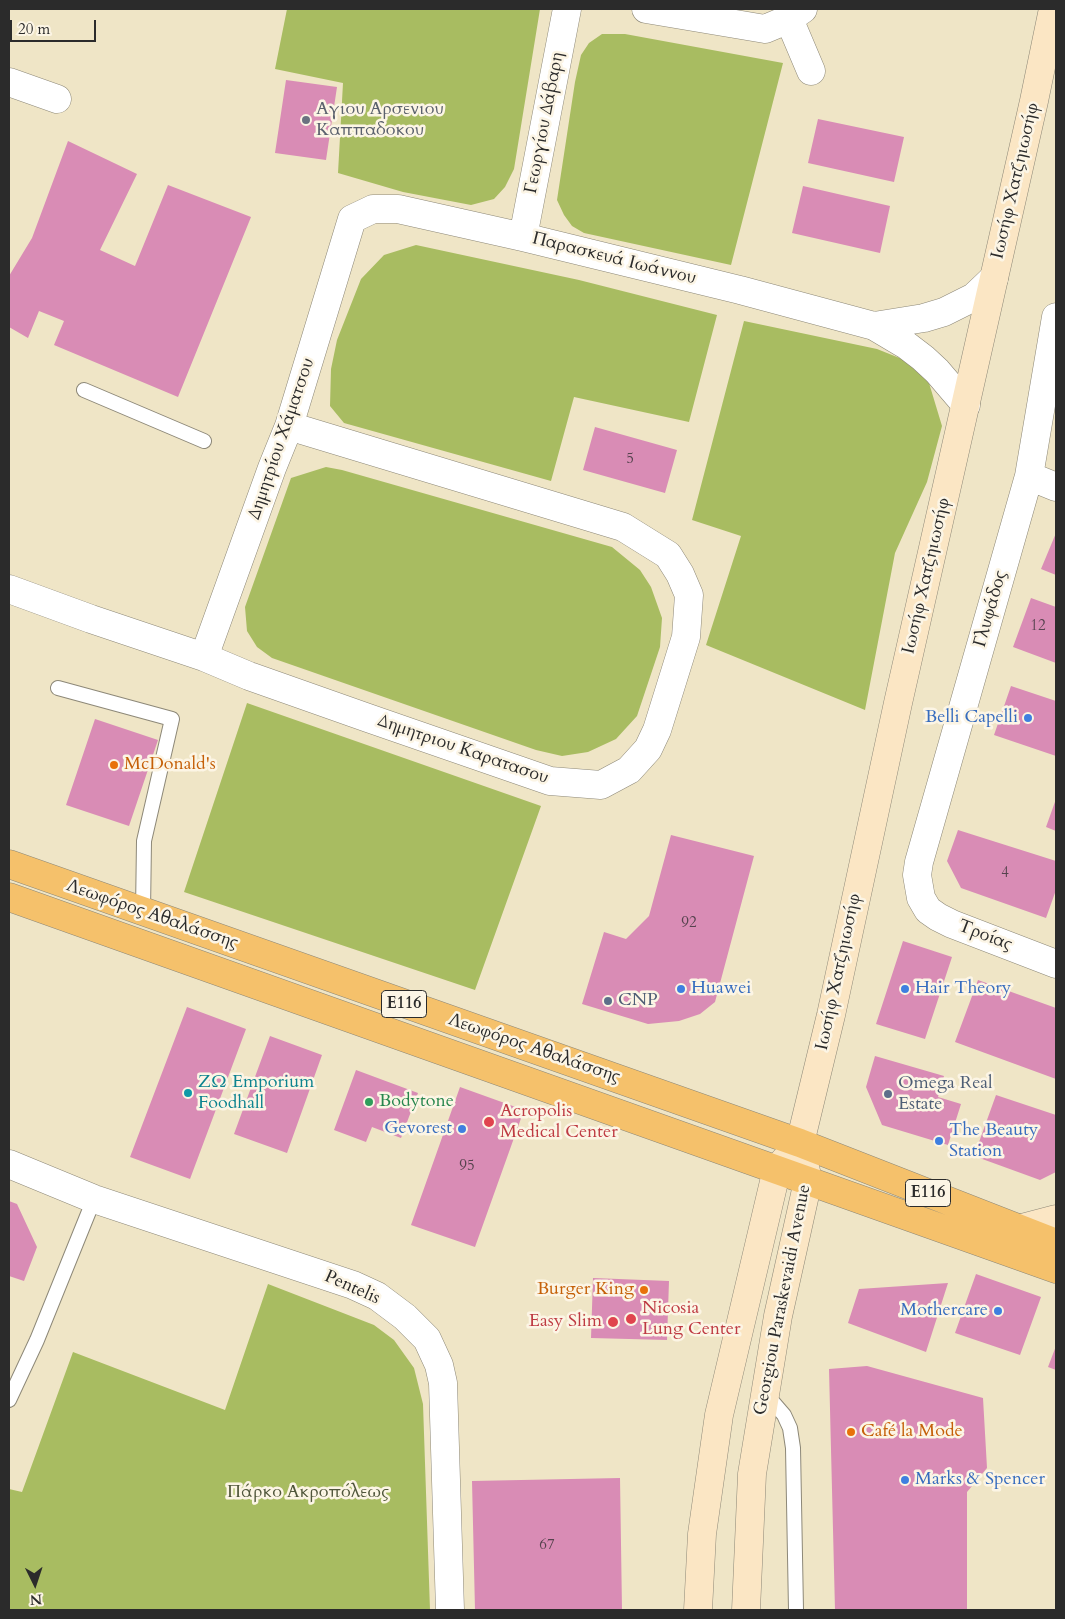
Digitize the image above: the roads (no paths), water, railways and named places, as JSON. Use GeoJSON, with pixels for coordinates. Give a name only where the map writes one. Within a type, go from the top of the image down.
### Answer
{"type":"FeatureCollection","features":[{"type":"Feature","properties":{"kind":"main road","name":"Ιωσήφ Χατζηιωσήφ"},"geometry":{"type":"LineString","coordinates":[[800,1143],[831,1015],[898,703],[1034,101],[1053,9]]}},
{"type":"Feature","properties":{"kind":"main road","name":"Λεωφόρος Αθαλάσσης"},"geometry":{"type":"LineString","coordinates":[[9,864],[800,1143],[1056,1243]]}},
{"type":"Feature","properties":{"kind":"main road","name":"Λεωφόρος Αθαλάσσης"},"geometry":{"type":"LineString","coordinates":[[9,897],[1056,1269]]}},
{"type":"Feature","properties":{"kind":"main road","name":"Georgiou Paraskevaidi Avenue"},"geometry":{"type":"LineString","coordinates":[[698,1610],[702,1534],[719,1415],[777,1169],[800,1143]]}},
{"type":"Feature","properties":{"kind":"main road","name":"Georgiou Paraskevaidi Avenue"},"geometry":{"type":"LineString","coordinates":[[746,1610],[752,1474],[778,1316],[808,1181],[800,1143]]}},
{"type":"Feature","properties":{"kind":"main road"},"geometry":{"type":"LineString","coordinates":[[1018,1229],[1056,1219]]}},
{"type":"Feature","properties":{"kind":"street","name":"Γεωργίου Δάβαρη"},"geometry":{"type":"LineString","coordinates":[[523,237],[567,9]]}},
{"type":"Feature","properties":{"kind":"street"},"geometry":{"type":"LineString","coordinates":[[646,9],[765,29],[796,14],[811,71]]}},
{"type":"Feature","properties":{"kind":"street"},"geometry":{"type":"LineString","coordinates":[[9,82],[57,99]]}},
{"type":"Feature","properties":{"kind":"street","name":"Παρασκευά Ιωάννου"},"geometry":{"type":"LineString","coordinates":[[352,219],[373,209],[398,209],[523,237],[740,290],[874,326],[906,345],[923,358],[937,371],[966,405]]}},
{"type":"Feature","properties":{"kind":"street","name":"Δημητρίου Χάματσου"},"geometry":{"type":"LineString","coordinates":[[204,657],[289,426],[352,219]]}},
{"type":"Feature","properties":{"kind":"street","name":"Παρασκευά Ιωάννου"},"geometry":{"type":"LineString","coordinates":[[874,326],[924,318],[944,312],[974,296],[994,278]]}},
{"type":"Feature","properties":{"kind":"street","name":"Γλυφάδος"},"geometry":{"type":"LineString","coordinates":[[921,898],[917,875],[919,862],[1029,476],[1056,317]]}},
{"type":"Feature","properties":{"kind":"street","name":"Δημητριου Καρατασου"},"geometry":{"type":"LineString","coordinates":[[9,589],[91,620],[204,657],[249,676],[550,781],[601,785],[630,770],[648,750],[657,730],[686,637],[689,595],[680,574],[668,555],[623,527],[289,426]]}},
{"type":"Feature","properties":{"kind":"street"},"geometry":{"type":"LineString","coordinates":[[1029,476],[1056,487]]}},
{"type":"Feature","properties":{"kind":"street","name":"Τροίας"},"geometry":{"type":"LineString","coordinates":[[921,898],[928,910],[952,924],[1056,964]]}},
{"type":"Feature","properties":{"kind":"street","name":"Pentelis"},"geometry":{"type":"LineString","coordinates":[[9,1164],[94,1199],[353,1285],[377,1296],[405,1317],[427,1339],[439,1365],[443,1383],[450,1610]]}},
{"type":"Feature","properties":{"kind":"lane"},"geometry":{"type":"LineString","coordinates":[[84,390],[204,441]]}},
{"type":"Feature","properties":{"kind":"lane"},"geometry":{"type":"LineString","coordinates":[[58,688],[172,720],[144,841],[142,911]]}},
{"type":"Feature","properties":{"kind":"lane"},"geometry":{"type":"LineString","coordinates":[[9,1400],[94,1199]]}},
{"type":"Feature","properties":{"kind":"lane"},"geometry":{"type":"LineString","coordinates":[[765,1392],[784,1415],[790,1428],[794,1448],[796,1610]]}},
{"type":"Feature","properties":{"kind":"place","name":"Αγιου Αρσενιου Καππαδοκου"},"geometry":{"type":"Point","coordinates":[306,120]}},
{"type":"Feature","properties":{"kind":"place","name":"Belli Capelli"},"geometry":{"type":"Point","coordinates":[1028,718]}},
{"type":"Feature","properties":{"kind":"place","name":"McDonald's"},"geometry":{"type":"Point","coordinates":[114,765]}},
{"type":"Feature","properties":{"kind":"place","name":"Huawei"},"geometry":{"type":"Point","coordinates":[681,989]}},
{"type":"Feature","properties":{"kind":"place","name":"Hair Theory"},"geometry":{"type":"Point","coordinates":[905,989]}},
{"type":"Feature","properties":{"kind":"place","name":"CNP"},"geometry":{"type":"Point","coordinates":[608,1001]}},
{"type":"Feature","properties":{"kind":"place","name":"ΖΩ Emporium Foodhall"},"geometry":{"type":"Point","coordinates":[188,1093]}},
{"type":"Feature","properties":{"kind":"place","name":"Omega Real Estate"},"geometry":{"type":"Point","coordinates":[888,1094]}},
{"type":"Feature","properties":{"kind":"place","name":"Bodytone"},"geometry":{"type":"Point","coordinates":[369,1102]}},
{"type":"Feature","properties":{"kind":"place","name":"Acropolis Medical Center"},"geometry":{"type":"Point","coordinates":[489,1122]}},
{"type":"Feature","properties":{"kind":"place","name":"Gevorest"},"geometry":{"type":"Point","coordinates":[462,1129]}},
{"type":"Feature","properties":{"kind":"place","name":"The Beauty Station"},"geometry":{"type":"Point","coordinates":[939,1141]}},
{"type":"Feature","properties":{"kind":"place","name":"Burger King"},"geometry":{"type":"Point","coordinates":[644,1290]}},
{"type":"Feature","properties":{"kind":"place","name":"Mothercare"},"geometry":{"type":"Point","coordinates":[998,1311]}},
{"type":"Feature","properties":{"kind":"place","name":"Nicosia Lung Center"},"geometry":{"type":"Point","coordinates":[631,1319]}},
{"type":"Feature","properties":{"kind":"place","name":"Easy Slim"},"geometry":{"type":"Point","coordinates":[613,1322]}},
{"type":"Feature","properties":{"kind":"place","name":"Café la Mode"},"geometry":{"type":"Point","coordinates":[851,1432]}},
{"type":"Feature","properties":{"kind":"place","name":"Marks & Spencer"},"geometry":{"type":"Point","coordinates":[905,1480]}},
{"type":"Feature","properties":{"kind":"park label","name":"Πάρκο Ακροπόλεως"},"geometry":{"type":"Point","coordinates":[308,1493]}}]}
